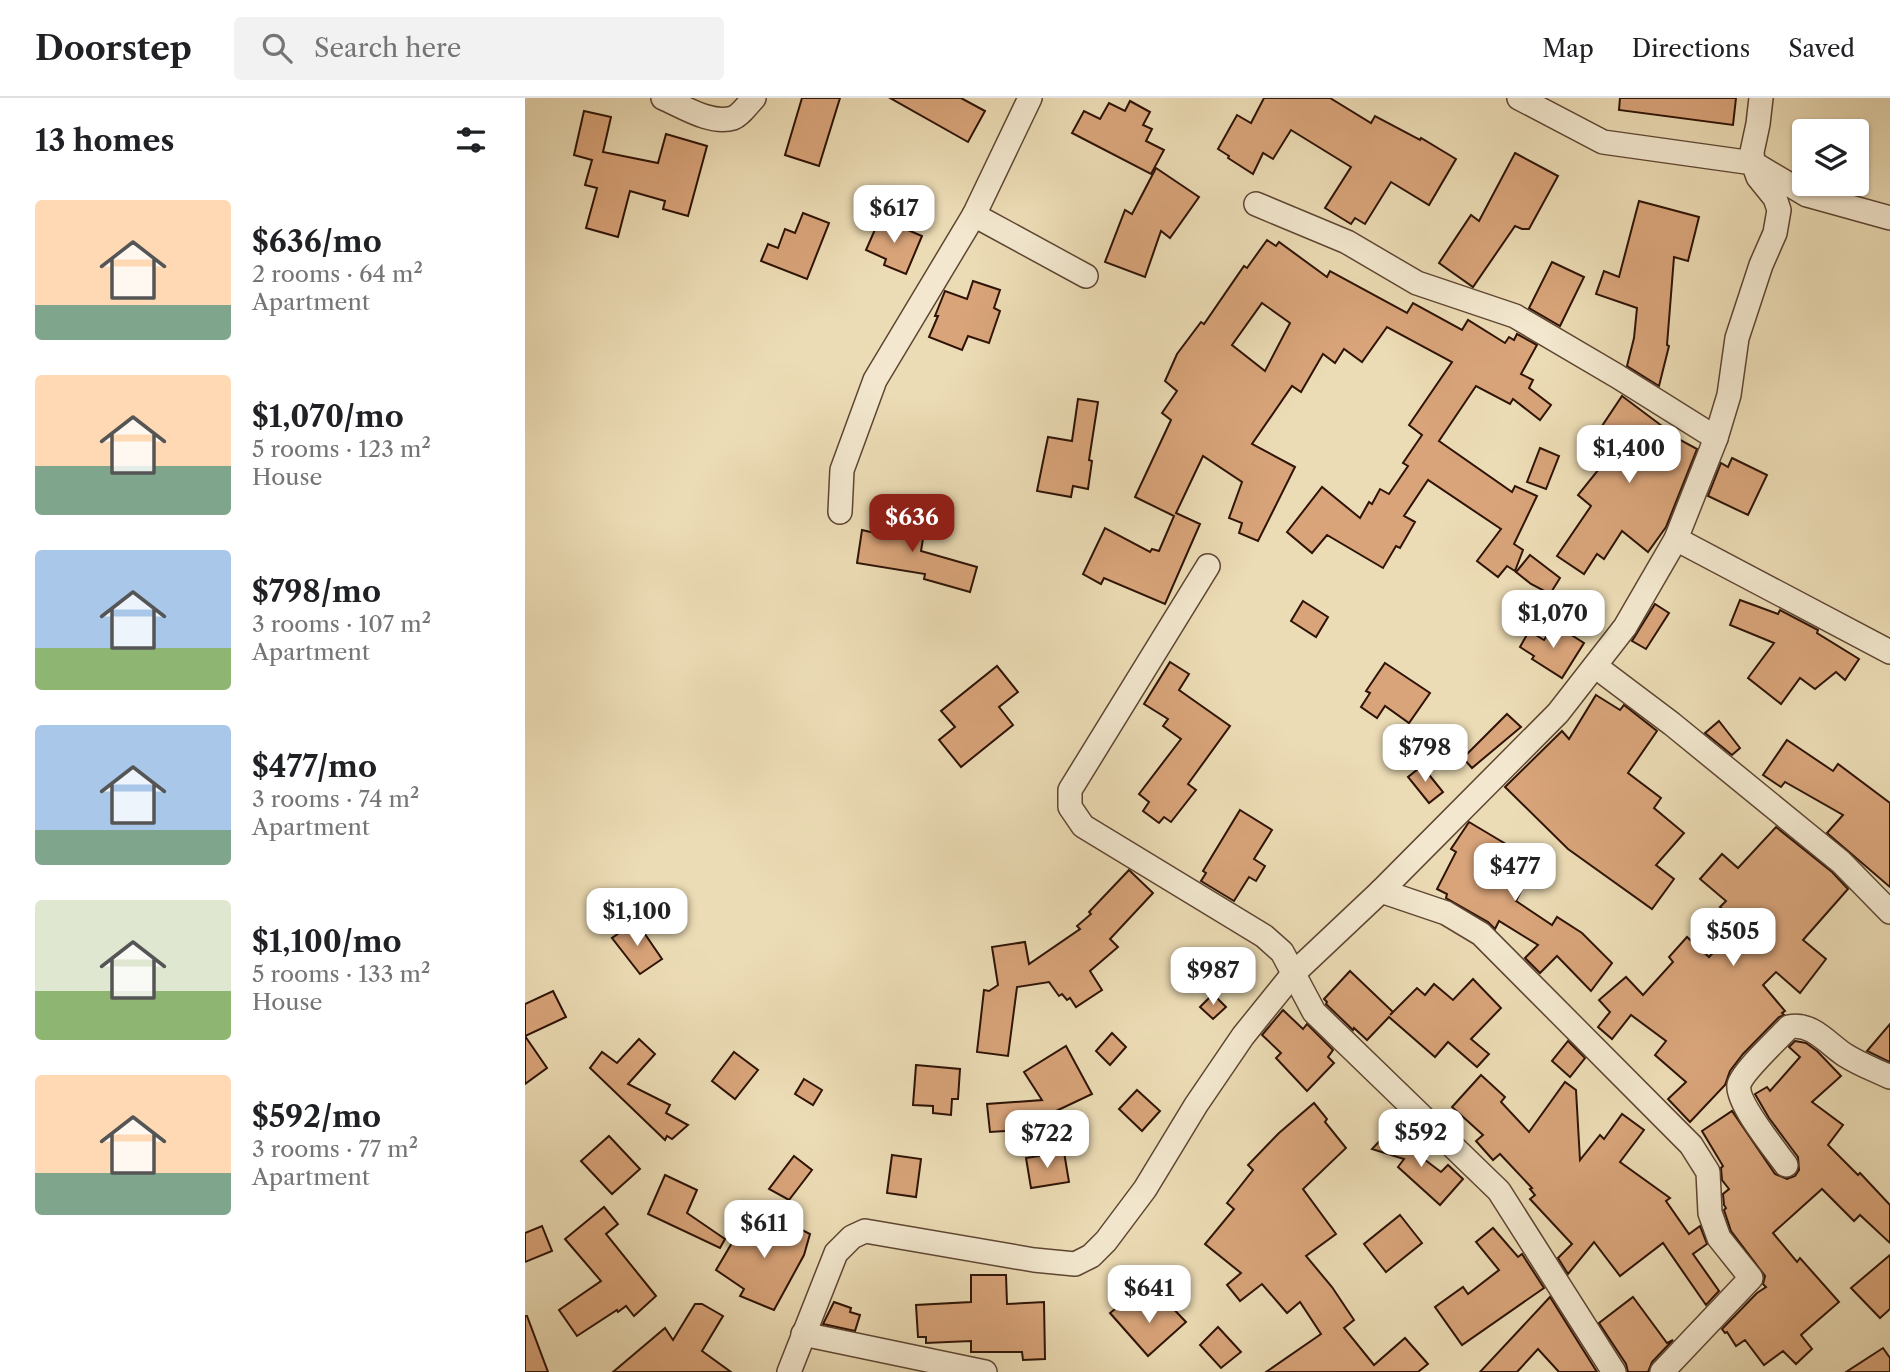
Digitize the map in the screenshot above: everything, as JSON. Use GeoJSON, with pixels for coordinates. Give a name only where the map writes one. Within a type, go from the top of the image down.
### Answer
{"type":"FeatureCollection","features":[{"type":"Feature","properties":{"kind":"street"},"geometry":{"type":"LineString","coordinates":[[663,98],[712,118],[723,118],[736,117],[754,98]]}},
{"type":"Feature","properties":{"kind":"street"},"geometry":{"type":"LineString","coordinates":[[840,512],[842,470],[875,380],[974,215],[1030,98]]}},
{"type":"Feature","properties":{"kind":"street"},"geometry":{"type":"LineString","coordinates":[[1519,98],[1603,142],[1753,163],[1807,195],[1890,218]]}},
{"type":"Feature","properties":{"kind":"street"},"geometry":{"type":"LineString","coordinates":[[789,1372],[836,1253],[852,1237],[865,1231],[1034,1260],[1075,1264],[1091,1256],[1106,1241],[1145,1189],[1196,1105],[1243,1036],[1293,974],[1381,891],[1557,713],[1625,627],[1676,539],[1716,438],[1729,395],[1737,338],[1775,233],[1779,210],[1775,198],[1758,177],[1753,163],[1752,152],[1761,98]]}},
{"type":"Feature","properties":{"kind":"street"},"geometry":{"type":"LineString","coordinates":[[1256,204],[1347,242],[1417,283],[1515,316],[1716,438]]}},
{"type":"Feature","properties":{"kind":"street"},"geometry":{"type":"LineString","coordinates":[[974,215],[1086,276]]}},
{"type":"Feature","properties":{"kind":"street"},"geometry":{"type":"LineString","coordinates":[[1676,539],[1890,652]]}},
{"type":"Feature","properties":{"kind":"street"},"geometry":{"type":"LineString","coordinates":[[1208,566],[1069,790],[1070,807],[1083,826],[1264,936],[1282,952],[1314,1012],[1499,1191],[1614,1372]]}},
{"type":"Feature","properties":{"kind":"street"},"geometry":{"type":"LineString","coordinates":[[1594,666],[1672,724],[1841,862],[1890,912]]}},
{"type":"Feature","properties":{"kind":"street"},"geometry":{"type":"LineString","coordinates":[[1381,891],[1446,913],[1481,934],[1691,1145],[1708,1172],[1710,1213],[1719,1238],[1751,1278],[1662,1372]]}},
{"type":"Feature","properties":{"kind":"street"},"geometry":{"type":"LineString","coordinates":[[1786,1165],[1742,1100],[1739,1086],[1745,1074],[1789,1027],[1798,1024],[1812,1030],[1847,1057],[1890,1077]]}},
{"type":"Feature","properties":{"kind":"street"},"geometry":{"type":"LineString","coordinates":[[803,1334],[985,1372]]}},
{"type":"Feature","properties":{"kind":"building"},"geometry":{"type":"Polygon","coordinates":[[[802,98],[840,98],[819,166],[785,155],[802,98]]]}},
{"type":"Feature","properties":{"kind":"building"},"geometry":{"type":"Polygon","coordinates":[[[890,98],[961,98],[985,111],[968,142],[890,98]]]}},
{"type":"Feature","properties":{"kind":"building"},"geometry":{"type":"Polygon","coordinates":[[[1264,98],[1330,98],[1371,123],[1375,116],[1420,140],[1421,138],[1456,159],[1429,205],[1391,182],[1365,224],[1355,218],[1351,224],[1325,208],[1351,167],[1291,130],[1273,159],[1263,153],[1253,174],[1218,149],[1237,115],[1251,123],[1264,98]]]}},
{"type":"Feature","properties":{"kind":"building"},"geometry":{"type":"Polygon","coordinates":[[[1620,98],[1736,98],[1733,125],[1619,110],[1620,98]]]}},
{"type":"Feature","properties":{"kind":"building"},"geometry":{"type":"Polygon","coordinates":[[[1130,101],[1150,112],[1143,125],[1152,129],[1146,141],[1164,150],[1151,174],[1072,133],[1084,111],[1100,119],[1109,103],[1125,111],[1130,101]]]}},
{"type":"Feature","properties":{"kind":"building"},"geometry":{"type":"Polygon","coordinates":[[[584,111],[611,117],[603,152],[658,163],[666,134],[707,146],[688,216],[663,209],[665,201],[630,191],[618,237],[586,228],[597,188],[585,185],[592,160],[574,155],[584,111]]]}},
{"type":"Feature","properties":{"kind":"building"},"geometry":{"type":"Polygon","coordinates":[[[1515,153],[1558,176],[1529,229],[1515,226],[1473,287],[1439,263],[1471,215],[1479,221],[1515,153]]]}},
{"type":"Feature","properties":{"kind":"building"},"geometry":{"type":"Polygon","coordinates":[[[1156,168],[1199,197],[1170,238],[1161,231],[1145,277],[1105,262],[1125,210],[1132,214],[1156,168]]]}},
{"type":"Feature","properties":{"kind":"building"},"geometry":{"type":"Polygon","coordinates":[[[1639,201],[1699,217],[1688,261],[1674,257],[1669,346],[1659,386],[1627,366],[1634,338],[1637,308],[1596,294],[1604,271],[1619,277],[1639,201]]]}},
{"type":"Feature","properties":{"kind":"building"},"geometry":{"type":"Polygon","coordinates":[[[803,213],[829,223],[807,279],[761,261],[768,244],[778,248],[785,229],[795,233],[803,213]]]}},
{"type":"Feature","properties":{"kind":"building"},"geometry":{"type":"Polygon","coordinates":[[[880,218],[922,236],[906,274],[884,265],[886,259],[866,250],[880,218]]]}},
{"type":"Feature","properties":{"kind":"building"},"geometry":{"type":"Polygon","coordinates":[[[1267,240],[1276,246],[1279,242],[1327,277],[1330,271],[1407,313],[1413,303],[1462,330],[1468,320],[1505,343],[1509,337],[1514,340],[1517,334],[1537,345],[1521,374],[1533,380],[1529,388],[1551,405],[1540,420],[1513,399],[1510,404],[1476,386],[1439,441],[1512,492],[1515,486],[1537,496],[1514,544],[1523,550],[1515,571],[1507,566],[1498,577],[1477,561],[1501,529],[1428,480],[1404,516],[1415,522],[1400,548],[1396,546],[1383,568],[1327,535],[1312,553],[1287,532],[1322,487],[1360,518],[1380,489],[1389,494],[1408,466],[1403,463],[1422,435],[1409,425],[1452,362],[1387,327],[1362,362],[1344,349],[1335,363],[1323,354],[1301,392],[1292,386],[1252,444],[1295,467],[1258,541],[1239,533],[1242,523],[1229,518],[1242,482],[1203,456],[1176,513],[1200,524],[1165,604],[1104,578],[1101,584],[1083,574],[1105,528],[1150,552],[1152,549],[1159,551],[1174,516],[1135,497],[1171,420],[1162,413],[1177,391],[1165,381],[1177,354],[1201,322],[1204,324],[1244,266],[1247,268],[1267,240]],[[1262,303],[1232,345],[1265,371],[1290,323],[1262,303]]]}},
{"type":"Feature","properties":{"kind":"building"},"geometry":{"type":"Polygon","coordinates":[[[1552,262],[1584,277],[1560,326],[1529,308],[1552,262]]]}},
{"type":"Feature","properties":{"kind":"building"},"geometry":{"type":"Polygon","coordinates":[[[973,281],[1000,290],[994,308],[1000,311],[989,343],[968,336],[962,350],[929,337],[945,291],[967,299],[973,281]]]}},
{"type":"Feature","properties":{"kind":"building"},"geometry":{"type":"Polygon","coordinates":[[[1622,396],[1682,441],[1697,449],[1666,527],[1648,552],[1622,531],[1604,559],[1597,554],[1584,574],[1557,556],[1591,506],[1578,495],[1599,469],[1585,459],[1603,435],[1598,432],[1622,396]]]}},
{"type":"Feature","properties":{"kind":"building"},"geometry":{"type":"Polygon","coordinates":[[[1078,399],[1098,402],[1089,460],[1092,461],[1088,489],[1073,486],[1071,497],[1037,491],[1048,437],[1072,441],[1078,399]]]}},
{"type":"Feature","properties":{"kind":"building"},"geometry":{"type":"Polygon","coordinates":[[[1540,448],[1559,456],[1546,489],[1527,482],[1540,448]]]}},
{"type":"Feature","properties":{"kind":"building"},"geometry":{"type":"Polygon","coordinates":[[[1732,458],[1767,475],[1748,515],[1708,496],[1721,463],[1728,467],[1732,458]]]}},
{"type":"Feature","properties":{"kind":"building"},"geometry":{"type":"Polygon","coordinates":[[[893,515],[926,520],[921,551],[977,567],[970,592],[924,579],[925,574],[857,563],[862,530],[875,533],[877,523],[891,525],[893,515]]]}},
{"type":"Feature","properties":{"kind":"building"},"geometry":{"type":"Polygon","coordinates":[[[1530,555],[1560,578],[1550,594],[1516,572],[1530,555]]]}},
{"type":"Feature","properties":{"kind":"building"},"geometry":{"type":"Polygon","coordinates":[[[1740,600],[1778,614],[1780,610],[1818,630],[1817,633],[1859,659],[1845,680],[1836,672],[1815,689],[1800,678],[1781,704],[1748,678],[1774,643],[1730,625],[1740,600]]]}},
{"type":"Feature","properties":{"kind":"building"},"geometry":{"type":"Polygon","coordinates":[[[1303,601],[1328,617],[1316,637],[1291,621],[1303,601]]]}},
{"type":"Feature","properties":{"kind":"building"},"geometry":{"type":"Polygon","coordinates":[[[1655,604],[1669,613],[1646,649],[1632,641],[1655,604]]]}},
{"type":"Feature","properties":{"kind":"building"},"geometry":{"type":"Polygon","coordinates":[[[1554,624],[1584,643],[1562,678],[1532,659],[1534,656],[1520,647],[1529,631],[1544,640],[1554,624]]]}},
{"type":"Feature","properties":{"kind":"building"},"geometry":{"type":"Polygon","coordinates":[[[1170,662],[1189,674],[1179,690],[1230,726],[1188,784],[1196,790],[1171,822],[1164,817],[1159,823],[1143,811],[1149,802],[1139,794],[1181,739],[1163,726],[1168,719],[1144,704],[1170,662]]]}},
{"type":"Feature","properties":{"kind":"building"},"geometry":{"type":"Polygon","coordinates":[[[1385,663],[1430,693],[1409,723],[1385,706],[1377,718],[1361,707],[1370,693],[1366,691],[1385,663]]]}},
{"type":"Feature","properties":{"kind":"building"},"geometry":{"type":"Polygon","coordinates":[[[997,666],[1018,692],[999,707],[1013,725],[961,767],[939,740],[955,727],[941,711],[997,666]]]}},
{"type":"Feature","properties":{"kind":"building"},"geometry":{"type":"Polygon","coordinates":[[[1596,695],[1620,710],[1624,705],[1657,731],[1628,773],[1661,798],[1654,808],[1684,833],[1656,865],[1674,879],[1652,909],[1568,849],[1505,787],[1562,731],[1569,739],[1596,695]]]}},
{"type":"Feature","properties":{"kind":"building"},"geometry":{"type":"Polygon","coordinates":[[[1507,714],[1521,727],[1472,768],[1463,758],[1507,714]]]}},
{"type":"Feature","properties":{"kind":"building"},"geometry":{"type":"Polygon","coordinates":[[[1719,721],[1740,748],[1732,755],[1705,733],[1719,721]]]}},
{"type":"Feature","properties":{"kind":"building"},"geometry":{"type":"Polygon","coordinates":[[[1787,740],[1833,771],[1838,764],[1890,803],[1890,887],[1827,833],[1843,815],[1785,782],[1781,787],[1763,775],[1787,740]]]}},
{"type":"Feature","properties":{"kind":"building"},"geometry":{"type":"Polygon","coordinates":[[[1422,766],[1443,792],[1429,803],[1408,777],[1422,766]]]}},
{"type":"Feature","properties":{"kind":"building"},"geometry":{"type":"Polygon","coordinates":[[[1240,810],[1272,830],[1254,859],[1265,866],[1256,881],[1249,877],[1234,901],[1201,881],[1206,873],[1203,871],[1240,810]]]}},
{"type":"Feature","properties":{"kind":"building"},"geometry":{"type":"Polygon","coordinates":[[[1469,822],[1516,850],[1518,848],[1538,858],[1516,901],[1552,925],[1557,917],[1582,933],[1612,963],[1591,991],[1557,956],[1540,973],[1525,958],[1538,945],[1499,921],[1495,929],[1488,922],[1446,898],[1447,894],[1437,889],[1456,852],[1451,849],[1469,822]]]}},
{"type":"Feature","properties":{"kind":"building"},"geometry":{"type":"Polygon","coordinates":[[[1776,827],[1832,872],[1848,889],[1803,940],[1826,959],[1800,993],[1776,972],[1763,985],[1785,1011],[1782,1013],[1784,1015],[1743,1054],[1730,1071],[1725,1085],[1690,1122],[1668,1099],[1686,1082],[1655,1055],[1666,1041],[1631,1015],[1612,1039],[1598,1027],[1610,1012],[1599,1000],[1626,977],[1643,995],[1673,962],[1669,957],[1687,937],[1709,957],[1740,924],[1720,907],[1726,901],[1700,879],[1722,854],[1738,868],[1776,827]]]}},
{"type":"Feature","properties":{"kind":"building"},"geometry":{"type":"Polygon","coordinates":[[[1129,870],[1153,893],[1110,939],[1118,947],[1090,971],[1102,990],[1076,1007],[1070,998],[1067,1000],[1062,994],[1059,996],[1049,982],[1017,987],[1008,1056],[977,1052],[984,990],[989,991],[998,985],[992,947],[1025,942],[1029,964],[1080,929],[1077,926],[1129,870]]]}},
{"type":"Feature","properties":{"kind":"building"},"geometry":{"type":"Polygon","coordinates":[[[636,921],[662,959],[640,974],[612,938],[636,921]]]}},
{"type":"Feature","properties":{"kind":"building"},"geometry":{"type":"Polygon","coordinates":[[[1350,971],[1393,1012],[1417,988],[1425,995],[1434,984],[1453,1000],[1473,979],[1501,1008],[1471,1039],[1489,1054],[1477,1067],[1448,1042],[1435,1057],[1389,1017],[1367,1040],[1354,1028],[1353,1030],[1324,999],[1350,971]]]}},
{"type":"Feature","properties":{"kind":"building"},"geometry":{"type":"Polygon","coordinates":[[[553,991],[566,1017],[525,1036],[525,1004],[553,991]]]}},
{"type":"Feature","properties":{"kind":"building"},"geometry":{"type":"Polygon","coordinates":[[[1213,994],[1226,1007],[1213,1019],[1200,1007],[1213,994]]]}},
{"type":"Feature","properties":{"kind":"building"},"geometry":{"type":"Polygon","coordinates":[[[1283,1010],[1303,1029],[1307,1024],[1333,1050],[1328,1057],[1334,1063],[1307,1091],[1276,1058],[1281,1053],[1262,1035],[1283,1010]]]}},
{"type":"Feature","properties":{"kind":"building"},"geometry":{"type":"Polygon","coordinates":[[[1890,1024],[1890,1062],[1867,1051],[1890,1024]]]}},
{"type":"Feature","properties":{"kind":"building"},"geometry":{"type":"Polygon","coordinates":[[[1112,1033],[1126,1047],[1110,1065],[1096,1051],[1112,1033]]]}},
{"type":"Feature","properties":{"kind":"building"},"geometry":{"type":"Polygon","coordinates":[[[525,1036],[547,1068],[525,1084],[525,1036]]]}},
{"type":"Feature","properties":{"kind":"building"},"geometry":{"type":"Polygon","coordinates":[[[639,1039],[655,1054],[628,1084],[670,1105],[666,1113],[688,1125],[672,1139],[667,1136],[665,1140],[590,1068],[602,1052],[617,1063],[639,1039]]]}},
{"type":"Feature","properties":{"kind":"building"},"geometry":{"type":"Polygon","coordinates":[[[1568,1041],[1585,1058],[1570,1077],[1552,1061],[1568,1041]]]}},
{"type":"Feature","properties":{"kind":"building"},"geometry":{"type":"Polygon","coordinates":[[[1795,1041],[1806,1043],[1817,1051],[1841,1076],[1812,1102],[1843,1125],[1828,1145],[1858,1175],[1860,1173],[1890,1205],[1890,1243],[1860,1215],[1854,1221],[1822,1189],[1773,1233],[1797,1262],[1800,1258],[1839,1302],[1801,1335],[1812,1349],[1796,1364],[1783,1351],[1764,1365],[1745,1340],[1736,1346],[1722,1329],[1766,1287],[1763,1284],[1765,1276],[1731,1231],[1724,1210],[1726,1208],[1723,1194],[1729,1189],[1722,1180],[1723,1166],[1702,1131],[1732,1111],[1775,1174],[1787,1179],[1795,1176],[1799,1170],[1798,1157],[1755,1094],[1767,1087],[1770,1091],[1800,1057],[1789,1047],[1795,1041]]]}},
{"type":"Feature","properties":{"kind":"building"},"geometry":{"type":"Polygon","coordinates":[[[1066,1046],[1092,1094],[1056,1111],[1060,1120],[1022,1138],[1021,1130],[990,1132],[987,1104],[1042,1100],[1024,1072],[1066,1046]]]}},
{"type":"Feature","properties":{"kind":"building"},"geometry":{"type":"Polygon","coordinates":[[[734,1052],[758,1070],[735,1099],[712,1081],[734,1052]]]}},
{"type":"Feature","properties":{"kind":"building"},"geometry":{"type":"Polygon","coordinates":[[[916,1065],[960,1069],[958,1099],[952,1099],[951,1115],[933,1113],[933,1106],[913,1105],[916,1065]]]}},
{"type":"Feature","properties":{"kind":"building"},"geometry":{"type":"Polygon","coordinates":[[[1481,1075],[1505,1097],[1501,1102],[1529,1132],[1565,1082],[1576,1090],[1580,1160],[1600,1135],[1604,1139],[1622,1114],[1644,1130],[1620,1162],[1670,1198],[1666,1201],[1689,1234],[1700,1226],[1707,1244],[1693,1254],[1719,1291],[1706,1305],[1663,1243],[1620,1276],[1594,1242],[1568,1274],[1558,1258],[1572,1244],[1530,1199],[1535,1195],[1530,1189],[1532,1188],[1500,1154],[1493,1160],[1476,1141],[1483,1135],[1452,1107],[1481,1075]]]}},
{"type":"Feature","properties":{"kind":"building"},"geometry":{"type":"Polygon","coordinates":[[[804,1079],[822,1090],[813,1105],[795,1094],[804,1079]]]}},
{"type":"Feature","properties":{"kind":"building"},"geometry":{"type":"Polygon","coordinates":[[[1137,1090],[1160,1111],[1142,1131],[1119,1109],[1137,1090]]]}},
{"type":"Feature","properties":{"kind":"building"},"geometry":{"type":"Polygon","coordinates":[[[1314,1103],[1346,1148],[1303,1189],[1336,1234],[1306,1256],[1332,1287],[1354,1320],[1344,1328],[1374,1365],[1405,1338],[1428,1364],[1418,1372],[1266,1372],[1321,1334],[1300,1302],[1287,1313],[1262,1284],[1240,1301],[1227,1285],[1241,1273],[1205,1244],[1234,1209],[1227,1203],[1253,1170],[1248,1165],[1314,1103]]]}},
{"type":"Feature","properties":{"kind":"building"},"geometry":{"type":"Polygon","coordinates":[[[1388,1132],[1441,1172],[1448,1165],[1463,1179],[1440,1205],[1398,1167],[1404,1159],[1372,1149],[1388,1132]]]}},
{"type":"Feature","properties":{"kind":"building"},"geometry":{"type":"Polygon","coordinates":[[[609,1136],[640,1169],[612,1194],[581,1161],[609,1136]]]}},
{"type":"Feature","properties":{"kind":"building"},"geometry":{"type":"Polygon","coordinates":[[[1064,1152],[1069,1182],[1031,1188],[1026,1158],[1064,1152]]]}},
{"type":"Feature","properties":{"kind":"building"},"geometry":{"type":"Polygon","coordinates":[[[892,1155],[921,1159],[916,1197],[887,1193],[892,1155]]]}},
{"type":"Feature","properties":{"kind":"building"},"geometry":{"type":"Polygon","coordinates":[[[794,1156],[812,1170],[789,1200],[769,1189],[794,1156]]]}},
{"type":"Feature","properties":{"kind":"building"},"geometry":{"type":"Polygon","coordinates":[[[665,1175],[697,1190],[687,1213],[725,1239],[720,1248],[648,1214],[665,1175]]]}},
{"type":"Feature","properties":{"kind":"building"},"geometry":{"type":"Polygon","coordinates":[[[604,1207],[618,1224],[606,1234],[656,1296],[634,1316],[626,1306],[577,1336],[559,1310],[601,1281],[565,1239],[604,1207]]]}},
{"type":"Feature","properties":{"kind":"building"},"geometry":{"type":"Polygon","coordinates":[[[749,1214],[783,1230],[787,1222],[810,1234],[804,1255],[774,1310],[740,1296],[744,1289],[716,1270],[749,1214]]]}},
{"type":"Feature","properties":{"kind":"building"},"geometry":{"type":"Polygon","coordinates":[[[1400,1215],[1422,1243],[1386,1272],[1364,1244],[1400,1215]]]}},
{"type":"Feature","properties":{"kind":"building"},"geometry":{"type":"Polygon","coordinates":[[[542,1226],[552,1251],[525,1262],[525,1233],[542,1226]]]}},
{"type":"Feature","properties":{"kind":"building"},"geometry":{"type":"Polygon","coordinates":[[[1493,1228],[1518,1257],[1522,1254],[1544,1288],[1462,1345],[1435,1307],[1463,1287],[1468,1294],[1499,1270],[1476,1242],[1493,1228]]]}},
{"type":"Feature","properties":{"kind":"building"},"geometry":{"type":"Polygon","coordinates":[[[1890,1255],[1890,1309],[1880,1318],[1851,1288],[1890,1255]]]}},
{"type":"Feature","properties":{"kind":"building"},"geometry":{"type":"Polygon","coordinates":[[[971,1275],[1006,1275],[1007,1304],[1044,1302],[1045,1359],[1023,1360],[1022,1352],[971,1352],[971,1341],[926,1343],[926,1337],[918,1337],[916,1305],[971,1302],[971,1275]]]}},
{"type":"Feature","properties":{"kind":"building"},"geometry":{"type":"Polygon","coordinates":[[[1550,1297],[1597,1372],[1559,1372],[1538,1349],[1517,1372],[1480,1372],[1550,1297]]]}},
{"type":"Feature","properties":{"kind":"building"},"geometry":{"type":"Polygon","coordinates":[[[1633,1297],[1667,1343],[1673,1340],[1652,1362],[1648,1372],[1628,1372],[1626,1364],[1599,1323],[1633,1297]]]}},
{"type":"Feature","properties":{"kind":"building"},"geometry":{"type":"Polygon","coordinates":[[[1165,1300],[1186,1322],[1148,1356],[1110,1313],[1125,1301],[1131,1308],[1137,1303],[1148,1317],[1165,1300]]]}},
{"type":"Feature","properties":{"kind":"building"},"geometry":{"type":"Polygon","coordinates":[[[834,1302],[851,1308],[850,1312],[860,1315],[855,1331],[823,1324],[834,1302]]]}},
{"type":"Feature","properties":{"kind":"building"},"geometry":{"type":"Polygon","coordinates":[[[695,1304],[702,1304],[723,1316],[702,1351],[731,1372],[613,1372],[665,1328],[673,1340],[695,1304]]]}},
{"type":"Feature","properties":{"kind":"building"},"geometry":{"type":"Polygon","coordinates":[[[527,1316],[548,1372],[525,1372],[527,1316]]]}},
{"type":"Feature","properties":{"kind":"building"},"geometry":{"type":"Polygon","coordinates":[[[1218,1327],[1241,1352],[1221,1368],[1200,1345],[1218,1327]]]}},
{"type":"Feature","properties":{"kind":"building"},"geometry":{"type":"Polygon","coordinates":[[[1883,1348],[1890,1358],[1890,1372],[1846,1372],[1883,1348]]]}}]}
